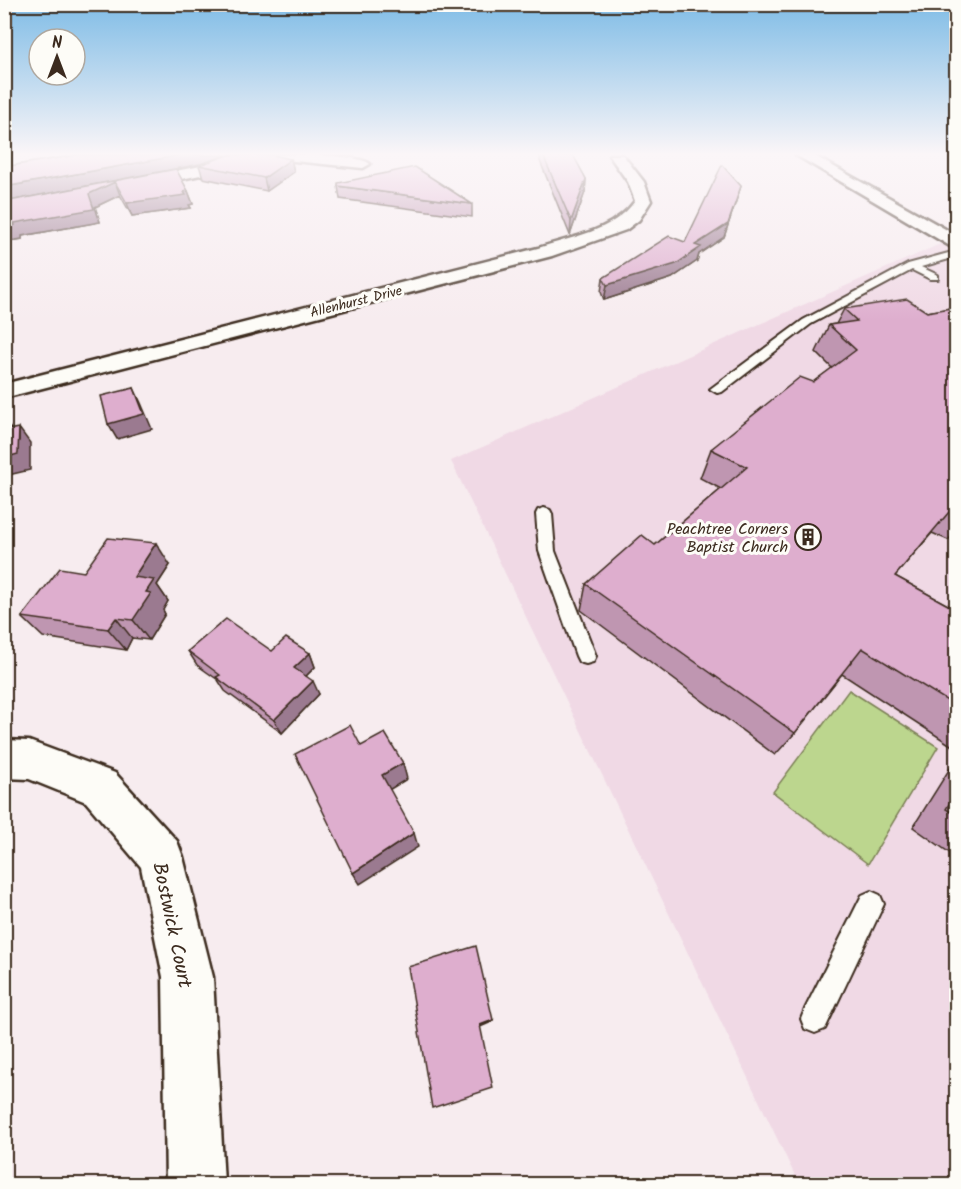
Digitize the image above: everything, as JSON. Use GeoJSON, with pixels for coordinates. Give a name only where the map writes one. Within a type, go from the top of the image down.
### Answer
{"type":"FeatureCollection","features":[{"type":"Feature","properties":{"kind":"street","name":"Allenhurst Drive"},"geometry":{"type":"LineString","coordinates":[[4,391],[545,252],[620,226],[637,210]]}},
{"type":"Feature","properties":{"kind":"street"},"geometry":{"type":"LineString","coordinates":[[902,210],[957,242]]}},
{"type":"Feature","properties":{"kind":"street","name":"Bostwick Court"},"geometry":{"type":"LineString","coordinates":[[4,759],[29,760],[100,787],[161,857],[188,977],[195,1185]]}},
{"type":"Feature","properties":{"kind":"lane"},"geometry":{"type":"LineString","coordinates":[[717,388],[807,322],[912,266],[957,254]]}},
{"type":"Feature","properties":{"kind":"lane"},"geometry":{"type":"LineString","coordinates":[[912,266],[934,277]]}},
{"type":"Feature","properties":{"kind":"lane"},"geometry":{"type":"LineString","coordinates":[[544,514],[547,551],[586,656]]}},
{"type":"Feature","properties":{"kind":"lane"},"geometry":{"type":"LineString","coordinates":[[815,1019],[871,904]]}},
{"type":"Feature","properties":{"kind":"shaded area"},"geometry":{"type":"Polygon","coordinates":[[[956,237],[956,1184],[799,1184],[451,461],[956,237]]]}},
{"type":"Feature","properties":{"kind":"green space"},"geometry":{"type":"Polygon","coordinates":[[[849,690],[938,747],[868,864],[773,792],[849,690]]]}},
{"type":"Feature","properties":{"kind":"building"},"geometry":{"type":"Polygon","coordinates":[[[4,210],[86,210],[14,223],[15,225],[4,227],[4,210]]]}},
{"type":"Feature","properties":{"kind":"building"},"geometry":{"type":"Polygon","coordinates":[[[567,210],[575,210],[571,221],[567,210]]]}},
{"type":"Feature","properties":{"kind":"building"},"geometry":{"type":"Polygon","coordinates":[[[700,210],[733,210],[728,224],[695,245],[701,247],[676,264],[607,285],[603,278],[669,236],[685,242],[700,210]]]}},
{"type":"Feature","properties":{"kind":"building","name":"Peachtree Corners Baptist Church"},"geometry":{"type":"Polygon","coordinates":[[[907,299],[927,312],[957,307],[957,506],[955,505],[895,576],[957,610],[957,707],[862,648],[795,733],[586,584],[642,535],[655,545],[747,467],[711,449],[800,377],[813,382],[856,350],[829,325],[857,321],[844,309],[907,299]]]}},
{"type":"Feature","properties":{"kind":"building"},"geometry":{"type":"Polygon","coordinates":[[[134,388],[144,414],[108,424],[101,396],[134,388]]]}},
{"type":"Feature","properties":{"kind":"building"},"geometry":{"type":"Polygon","coordinates":[[[7,424],[7,430],[19,428],[18,454],[4,458],[4,425],[7,424]]]}},
{"type":"Feature","properties":{"kind":"building"},"geometry":{"type":"Polygon","coordinates":[[[108,538],[156,543],[134,577],[154,580],[146,592],[151,593],[133,620],[116,618],[108,629],[22,617],[60,568],[84,572],[108,538]]]}},
{"type":"Feature","properties":{"kind":"building"},"geometry":{"type":"Polygon","coordinates":[[[226,619],[272,651],[286,638],[310,653],[294,668],[313,681],[274,720],[216,677],[220,675],[188,651],[226,619]]]}},
{"type":"Feature","properties":{"kind":"building"},"geometry":{"type":"Polygon","coordinates":[[[350,725],[361,746],[385,733],[403,763],[382,775],[414,833],[353,873],[295,754],[350,725]]]}},
{"type":"Feature","properties":{"kind":"building"},"geometry":{"type":"Polygon","coordinates":[[[957,791],[957,816],[946,809],[957,791]]]}},
{"type":"Feature","properties":{"kind":"building"},"geometry":{"type":"Polygon","coordinates":[[[476,946],[493,1020],[480,1025],[493,1088],[432,1108],[408,967],[476,946]]]}},
{"type":"Feature","properties":{"kind":"place","name":"Peachtree Corners Baptist Church"},"geometry":{"type":"Point","coordinates":[808,537]}}]}
